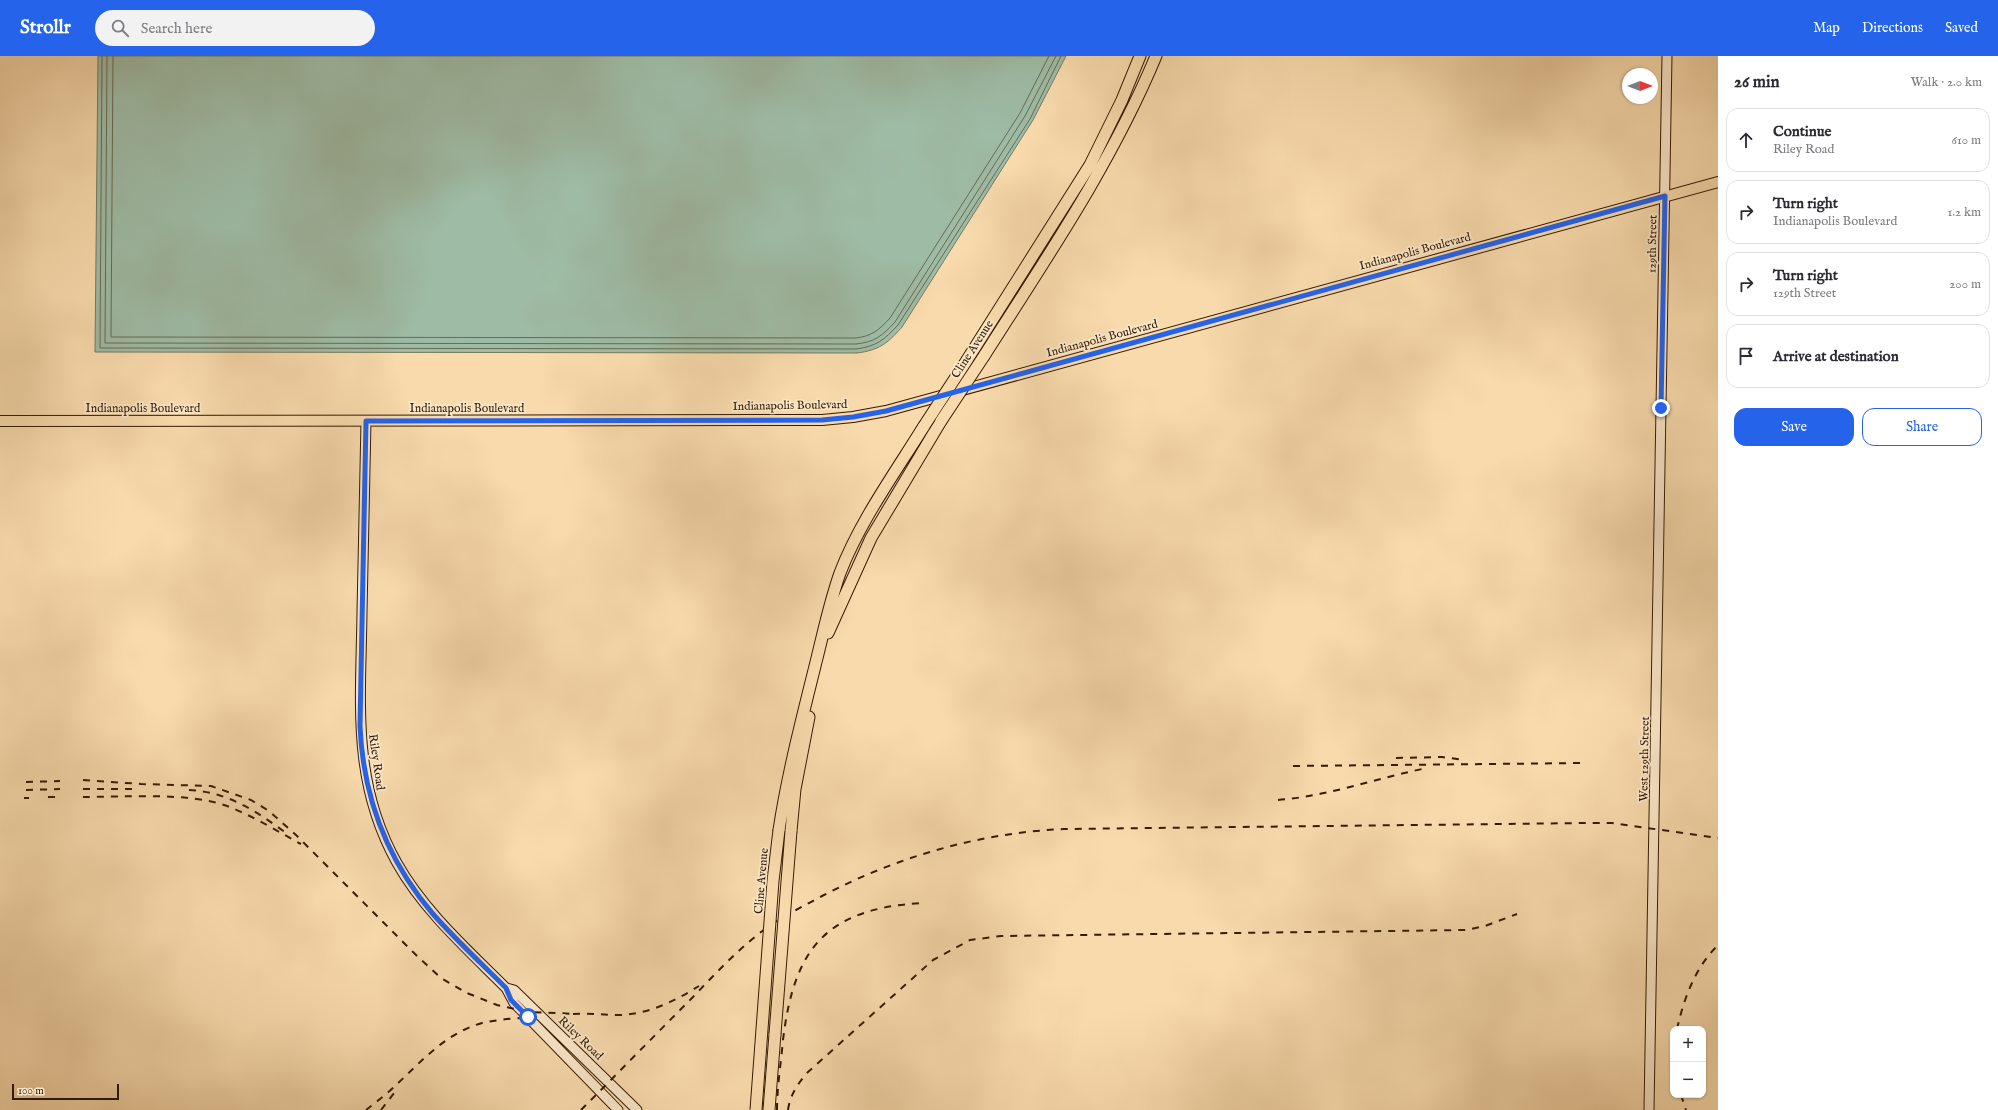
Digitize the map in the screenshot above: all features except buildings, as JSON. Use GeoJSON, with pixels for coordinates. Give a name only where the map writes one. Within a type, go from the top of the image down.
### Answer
{"type":"FeatureCollection","features":[{"type":"Feature","properties":{"kind":"highway","name":"Cline Avenue"},"geometry":{"type":"LineString","coordinates":[[756,1110],[773,881],[779,830],[792,758],[829,609],[840,572],[867,519],[924,426],[1090,165],[1122,100],[1140,56]]}},
{"type":"Feature","properties":{"kind":"highway","name":"Cline Avenue"},"geometry":{"type":"LineString","coordinates":[[817,659],[871,538],[941,421],[1076,213],[1106,162],[1137,100],[1156,56]]}},
{"type":"Feature","properties":{"kind":"highway"},"geometry":{"type":"LineString","coordinates":[[769,1110],[791,831],[796,789],[810,710],[833,623]]}},
{"type":"Feature","properties":{"kind":"main road","name":"129th Street"},"geometry":{"type":"LineString","coordinates":[[1661,408],[1667,56]]}},
{"type":"Feature","properties":{"kind":"main road","name":"Indianapolis Boulevard"},"geometry":{"type":"LineString","coordinates":[[0,421],[822,420],[853,417],[886,411],[1718,182]]}},
{"type":"Feature","properties":{"kind":"main road","name":"West 129th Street"},"geometry":{"type":"LineString","coordinates":[[1649,1110],[1661,408]]}},
{"type":"Feature","properties":{"kind":"main road","name":"Riley Road"},"geometry":{"type":"LineString","coordinates":[[366,421],[360,726],[362,756],[369,793],[385,840],[409,883],[435,916],[506,988],[514,1003],[618,1110]]}},
{"type":"Feature","properties":{"kind":"main road","name":"Riley Road"},"geometry":{"type":"LineString","coordinates":[[506,988],[514,990],[637,1110]]}},
{"type":"Feature","properties":{"kind":"water"},"geometry":{"type":"Polygon","coordinates":[[[98,56],[1066,56],[1033,120],[902,327],[892,338],[877,348],[857,353],[95,352],[98,56]]]}},
{"type":"Feature","properties":{"kind":"railway"},"geometry":{"type":"LineString","coordinates":[[1396,758],[1442,757],[1464,760]]}},
{"type":"Feature","properties":{"kind":"railway"},"geometry":{"type":"LineString","coordinates":[[1293,766],[1585,763]]}},
{"type":"Feature","properties":{"kind":"railway"},"geometry":{"type":"LineString","coordinates":[[1278,800],[1316,795],[1427,768]]}},
{"type":"Feature","properties":{"kind":"railway"},"geometry":{"type":"LineString","coordinates":[[83,780],[141,784],[211,786],[251,800],[269,811],[296,835],[441,978],[467,993],[497,1005],[529,1012],[578,1014]]}},
{"type":"Feature","properties":{"kind":"railway"},"geometry":{"type":"LineString","coordinates":[[26,782],[60,781]]}},
{"type":"Feature","properties":{"kind":"railway"},"geometry":{"type":"LineString","coordinates":[[26,790],[60,789]]}},
{"type":"Feature","properties":{"kind":"railway"},"geometry":{"type":"LineString","coordinates":[[83,789],[135,789]]}},
{"type":"Feature","properties":{"kind":"railway"},"geometry":{"type":"LineString","coordinates":[[189,790],[216,794],[241,804],[264,817],[286,833]]}},
{"type":"Feature","properties":{"kind":"railway"},"geometry":{"type":"LineString","coordinates":[[83,797],[156,796],[212,802],[227,806],[246,814],[301,844]]}},
{"type":"Feature","properties":{"kind":"railway"},"geometry":{"type":"LineString","coordinates":[[48,797],[60,797]]}},
{"type":"Feature","properties":{"kind":"railway"},"geometry":{"type":"LineString","coordinates":[[24,798],[29,798]]}},
{"type":"Feature","properties":{"kind":"railway"},"geometry":{"type":"LineString","coordinates":[[581,1110],[729,960],[769,926],[788,914],[850,882],[939,849],[1000,836],[1032,831],[1064,829],[1612,823],[1718,838]]}},
{"type":"Feature","properties":{"kind":"railway"},"geometry":{"type":"LineString","coordinates":[[777,1110],[778,1084],[788,1008],[796,981],[806,958],[820,939],[838,925],[861,914],[888,907],[921,903]]}},
{"type":"Feature","properties":{"kind":"railway"},"geometry":{"type":"LineString","coordinates":[[788,1110],[795,1090],[808,1072],[933,960],[970,940],[1001,936],[1466,930],[1485,926],[1517,914]]}},
{"type":"Feature","properties":{"kind":"railway"},"geometry":{"type":"LineString","coordinates":[[1678,1026],[1683,1006],[1692,984],[1703,963],[1718,945]]}},
{"type":"Feature","properties":{"kind":"railway"},"geometry":{"type":"LineString","coordinates":[[573,1014],[620,1015],[641,1012],[671,1002],[699,986]]}},
{"type":"Feature","properties":{"kind":"railway"},"geometry":{"type":"LineString","coordinates":[[366,1110],[389,1092],[436,1048],[457,1033],[482,1023],[537,1017]]}},
{"type":"Feature","properties":{"kind":"railway"},"geometry":{"type":"LineString","coordinates":[[381,1110],[398,1088]]}},
{"type":"Feature","properties":{"kind":"railway"},"geometry":{"type":"LineString","coordinates":[[1682,1098],[1686,1110]]}},
{"type":"Feature","properties":{"kind":"route"},"geometry":{"type":"LineString","coordinates":[[528,1017],[511,1000],[508,996],[506,988],[435,916],[402,873],[382,832],[365,779],[360,726],[366,421],[822,420],[853,417],[886,411],[1665,196],[1661,408]]}}]}
